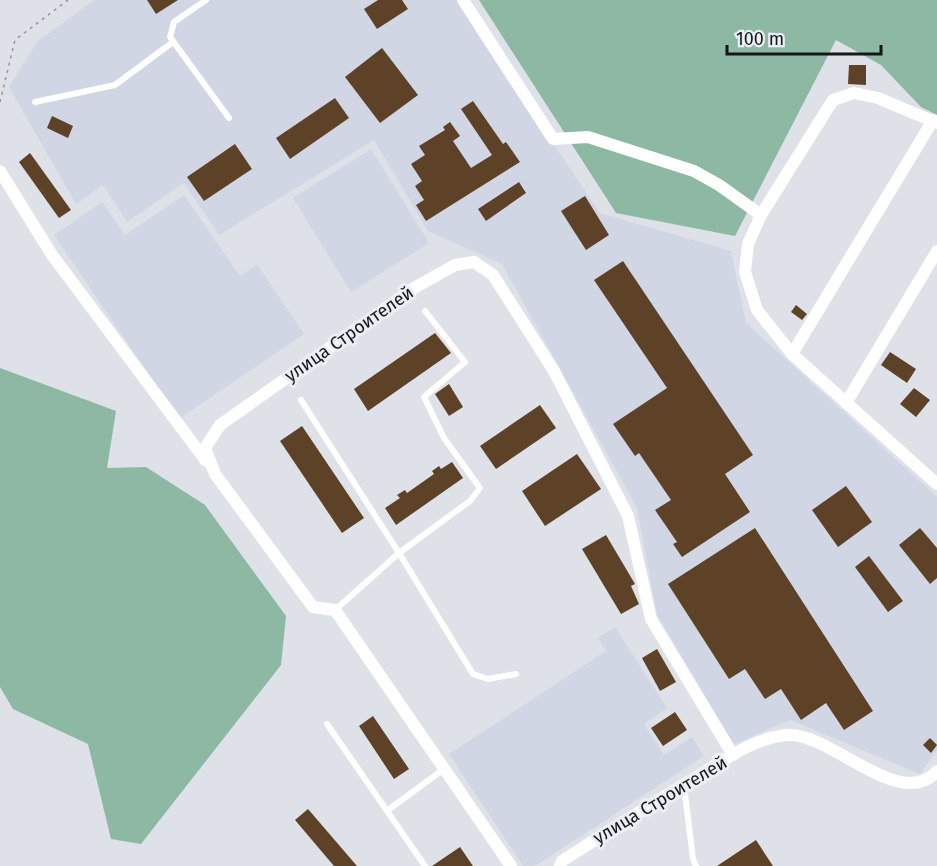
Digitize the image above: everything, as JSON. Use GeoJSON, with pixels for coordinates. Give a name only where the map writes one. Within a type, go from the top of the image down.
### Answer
{"type":"FeatureCollection","features":[{"type":"Feature","properties":{"kind":"street"},"geometry":{"type":"LineString","coordinates":[[463,0],[553,139],[588,137],[694,171],[761,214]]}},
{"type":"Feature","properties":{"kind":"street"},"geometry":{"type":"LineString","coordinates":[[792,354],[935,122],[878,98],[854,93],[833,100],[761,214],[748,244],[745,272],[757,310],[792,354],[937,484]]}},
{"type":"Feature","properties":{"kind":"street"},"geometry":{"type":"LineString","coordinates":[[0,171],[52,255],[215,474]]}},
{"type":"Feature","properties":{"kind":"street"},"geometry":{"type":"LineString","coordinates":[[846,403],[937,251]]}},
{"type":"Feature","properties":{"kind":"street","name":"улица Строителей"},"geometry":{"type":"LineString","coordinates":[[335,610],[313,607],[215,474],[205,448],[220,425],[414,288],[455,265],[474,262],[493,275],[554,371],[628,516],[651,619],[734,755]]}},
{"type":"Feature","properties":{"kind":"street"},"geometry":{"type":"LineString","coordinates":[[335,610],[511,866]]}},
{"type":"Feature","properties":{"kind":"street","name":"улица Строителей"},"geometry":{"type":"LineString","coordinates":[[560,866],[562,861],[684,785],[769,737],[791,734],[818,742],[881,776],[907,783],[933,775]]}},
{"type":"Feature","properties":{"kind":"lane"},"geometry":{"type":"LineString","coordinates":[[207,0],[174,22],[170,37],[229,118]]}},
{"type":"Feature","properties":{"kind":"lane"},"geometry":{"type":"LineString","coordinates":[[35,102],[115,85],[173,42]]}},
{"type":"Feature","properties":{"kind":"lane"},"geometry":{"type":"LineString","coordinates":[[335,610],[399,553],[470,501],[480,488],[444,438],[424,397],[465,362],[425,311]]}},
{"type":"Feature","properties":{"kind":"lane"},"geometry":{"type":"LineString","coordinates":[[301,400],[399,553],[473,675],[488,679],[516,674]]}},
{"type":"Feature","properties":{"kind":"lane"},"geometry":{"type":"LineString","coordinates":[[327,724],[425,866]]}},
{"type":"Feature","properties":{"kind":"lane"},"geometry":{"type":"LineString","coordinates":[[387,810],[444,769]]}},
{"type":"Feature","properties":{"kind":"lane"},"geometry":{"type":"LineString","coordinates":[[684,785],[693,859],[696,866]]}},
{"type":"Feature","properties":{"kind":"path"},"geometry":{"type":"LineString","coordinates":[[0,102],[15,40],[68,0]]}},
{"type":"Feature","properties":{"kind":"shaded area"},"geometry":{"type":"Polygon","coordinates":[[[94,0],[457,0],[600,213],[731,251],[746,323],[937,497],[937,750],[920,774],[790,720],[734,744],[657,615],[637,508],[502,264],[428,231],[374,140],[219,235],[184,183],[127,222],[103,185],[76,204],[9,87],[37,42],[94,0]]]}},
{"type":"Feature","properties":{"kind":"shaded area"},"geometry":{"type":"Polygon","coordinates":[[[371,149],[429,243],[351,292],[293,198],[371,149]]]}},
{"type":"Feature","properties":{"kind":"shaded area"},"geometry":{"type":"Polygon","coordinates":[[[184,195],[240,276],[257,264],[304,334],[179,419],[54,235],[102,202],[125,235],[184,195]]]}},
{"type":"Feature","properties":{"kind":"shaded area"},"geometry":{"type":"Polygon","coordinates":[[[615,627],[667,708],[644,724],[664,755],[692,737],[704,756],[535,866],[523,866],[449,754],[606,651],[598,638],[615,627]]]}},
{"type":"Feature","properties":{"kind":"green space"},"geometry":{"type":"Polygon","coordinates":[[[479,0],[937,0],[937,115],[921,107],[881,65],[836,40],[735,236],[616,213],[479,0]]]}},
{"type":"Feature","properties":{"kind":"green space"},"geometry":{"type":"Polygon","coordinates":[[[0,368],[116,411],[107,468],[146,467],[205,505],[286,616],[281,665],[141,844],[111,839],[88,744],[13,709],[0,687],[0,368]]]}},
{"type":"Feature","properties":{"kind":"building"},"geometry":{"type":"Polygon","coordinates":[[[147,0],[178,0],[156,14],[147,0]]]}},
{"type":"Feature","properties":{"kind":"building"},"geometry":{"type":"Polygon","coordinates":[[[378,0],[402,0],[408,9],[377,29],[364,9],[378,0]]]}},
{"type":"Feature","properties":{"kind":"building"},"geometry":{"type":"Polygon","coordinates":[[[382,48],[418,95],[380,123],[345,77],[382,48]]]}},
{"type":"Feature","properties":{"kind":"building"},"geometry":{"type":"Polygon","coordinates":[[[849,65],[866,65],[866,85],[848,84],[849,65]]]}},
{"type":"Feature","properties":{"kind":"building"},"geometry":{"type":"Polygon","coordinates":[[[335,98],[349,118],[290,159],[276,138],[335,98]]]}},
{"type":"Feature","properties":{"kind":"building"},"geometry":{"type":"Polygon","coordinates":[[[473,101],[503,144],[506,142],[520,162],[426,221],[416,205],[424,200],[415,186],[422,181],[411,164],[425,155],[419,146],[445,130],[443,127],[450,122],[460,136],[453,141],[471,168],[492,155],[461,109],[473,101]]]}},
{"type":"Feature","properties":{"kind":"building"},"geometry":{"type":"Polygon","coordinates":[[[52,116],[73,126],[68,138],[47,128],[52,116]]]}},
{"type":"Feature","properties":{"kind":"building"},"geometry":{"type":"Polygon","coordinates":[[[235,144],[252,169],[204,201],[187,177],[235,144]]]}},
{"type":"Feature","properties":{"kind":"building"},"geometry":{"type":"Polygon","coordinates":[[[30,153],[71,210],[59,218],[19,162],[30,153]]]}},
{"type":"Feature","properties":{"kind":"building"},"geometry":{"type":"Polygon","coordinates":[[[519,182],[526,193],[486,221],[478,209],[519,182]]]}},
{"type":"Feature","properties":{"kind":"building"},"geometry":{"type":"Polygon","coordinates":[[[585,196],[609,235],[586,250],[561,211],[585,196]]]}},
{"type":"Feature","properties":{"kind":"building"},"geometry":{"type":"Polygon","coordinates":[[[623,261],[753,455],[725,474],[750,512],[682,557],[673,544],[677,542],[655,510],[671,500],[639,453],[635,456],[613,424],[667,388],[594,280],[623,261]]]}},
{"type":"Feature","properties":{"kind":"building"},"geometry":{"type":"Polygon","coordinates":[[[796,305],[807,314],[802,320],[791,312],[796,305]]]}},
{"type":"Feature","properties":{"kind":"building"},"geometry":{"type":"Polygon","coordinates":[[[435,333],[451,353],[368,411],[354,389],[435,333]]]}},
{"type":"Feature","properties":{"kind":"building"},"geometry":{"type":"Polygon","coordinates":[[[890,352],[916,369],[907,383],[881,365],[890,352]]]}},
{"type":"Feature","properties":{"kind":"building"},"geometry":{"type":"Polygon","coordinates":[[[449,384],[463,407],[449,416],[435,394],[449,384]]]}},
{"type":"Feature","properties":{"kind":"building"},"geometry":{"type":"Polygon","coordinates":[[[914,388],[930,400],[916,417],[900,404],[914,388]]]}},
{"type":"Feature","properties":{"kind":"building"},"geometry":{"type":"Polygon","coordinates":[[[540,405],[556,428],[496,469],[480,446],[540,405]]]}},
{"type":"Feature","properties":{"kind":"building"},"geometry":{"type":"Polygon","coordinates":[[[302,426],[364,518],[342,533],[280,441],[302,426]]]}},
{"type":"Feature","properties":{"kind":"building"},"geometry":{"type":"Polygon","coordinates":[[[577,454],[601,489],[545,526],[522,491],[577,454]]]}},
{"type":"Feature","properties":{"kind":"building"},"geometry":{"type":"Polygon","coordinates":[[[452,462],[463,478],[396,525],[385,508],[400,498],[397,495],[405,490],[407,493],[434,474],[432,471],[439,466],[441,469],[452,462]]]}},
{"type":"Feature","properties":{"kind":"building"},"geometry":{"type":"Polygon","coordinates":[[[846,486],[872,522],[838,547],[812,510],[846,486]]]}},
{"type":"Feature","properties":{"kind":"building"},"geometry":{"type":"Polygon","coordinates":[[[755,528],[873,711],[844,730],[826,703],[801,720],[781,689],[765,699],[745,669],[729,679],[668,584],[755,528]]]}},
{"type":"Feature","properties":{"kind":"building"},"geometry":{"type":"Polygon","coordinates":[[[920,528],[937,548],[937,578],[930,584],[899,545],[920,528]]]}},
{"type":"Feature","properties":{"kind":"building"},"geometry":{"type":"Polygon","coordinates":[[[606,535],[635,584],[631,586],[639,604],[621,614],[582,549],[606,535]]]}},
{"type":"Feature","properties":{"kind":"building"},"geometry":{"type":"Polygon","coordinates":[[[869,556],[903,601],[888,612],[855,567],[869,556]]]}},
{"type":"Feature","properties":{"kind":"building"},"geometry":{"type":"Polygon","coordinates":[[[657,649],[676,682],[660,691],[642,658],[657,649]]]}},
{"type":"Feature","properties":{"kind":"building"},"geometry":{"type":"Polygon","coordinates":[[[675,712],[687,730],[663,746],[651,728],[675,712]]]}},
{"type":"Feature","properties":{"kind":"building"},"geometry":{"type":"Polygon","coordinates":[[[373,716],[409,769],[394,779],[359,726],[373,716]]]}},
{"type":"Feature","properties":{"kind":"building"},"geometry":{"type":"Polygon","coordinates":[[[930,738],[937,745],[931,753],[923,745],[930,738]]]}},
{"type":"Feature","properties":{"kind":"building"},"geometry":{"type":"Polygon","coordinates":[[[308,809],[357,866],[334,866],[295,820],[308,809]]]}},
{"type":"Feature","properties":{"kind":"building"},"geometry":{"type":"Polygon","coordinates":[[[756,840],[773,866],[717,866],[756,840]]]}},
{"type":"Feature","properties":{"kind":"building"},"geometry":{"type":"Polygon","coordinates":[[[460,847],[473,866],[432,866],[460,847]]]}}]}
